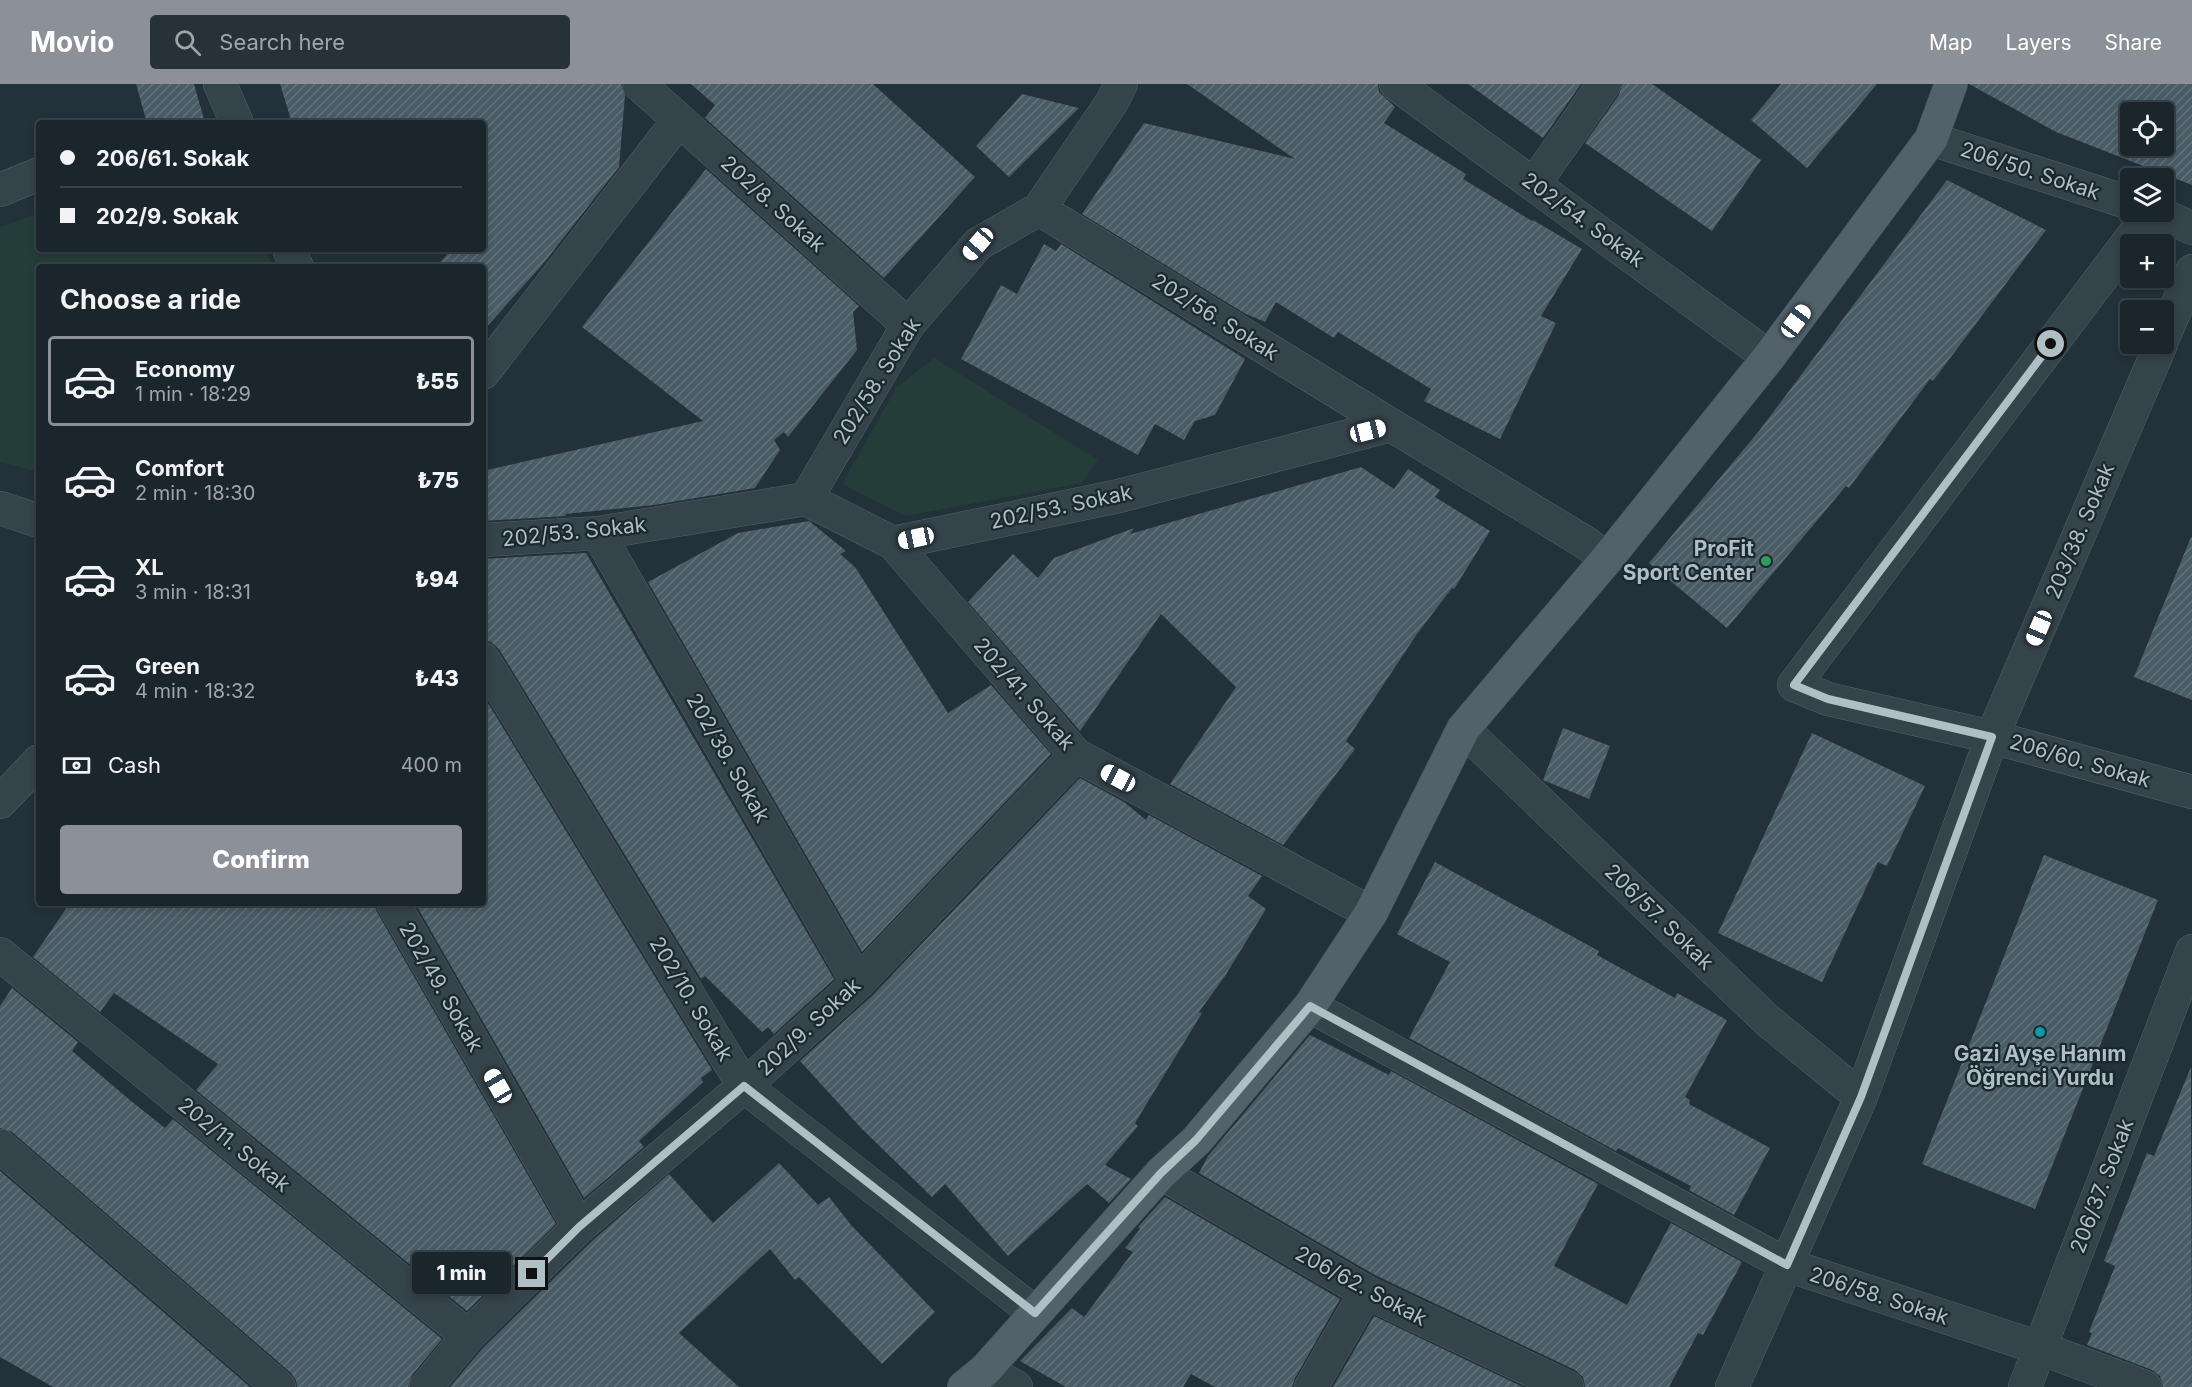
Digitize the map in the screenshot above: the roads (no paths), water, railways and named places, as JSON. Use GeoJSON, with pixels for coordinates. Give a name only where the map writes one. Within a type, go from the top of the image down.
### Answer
{"type":"FeatureCollection","features":[{"type":"Feature","properties":{"kind":"main road"},"geometry":{"type":"LineString","coordinates":[[974,1378],[1161,1173],[1196,1140],[1310,1006],[1371,913],[1463,729],[1607,559],[1769,357],[1931,139],[1951,84]]}},
{"type":"Feature","properties":{"kind":"street"},"geometry":{"type":"LineString","coordinates":[[220,84],[236,120]]}},
{"type":"Feature","properties":{"kind":"street","name":"202/8. Sokak"},"geometry":{"type":"LineString","coordinates":[[639,84],[908,325]]}},
{"type":"Feature","properties":{"kind":"street","name":"202/54. Sokak"},"geometry":{"type":"LineString","coordinates":[[1396,84],[1769,357]]}},
{"type":"Feature","properties":{"kind":"street"},"geometry":{"type":"LineString","coordinates":[[1534,184],[1604,84]]}},
{"type":"Feature","properties":{"kind":"street","name":"202/58. Sokak"},"geometry":{"type":"LineString","coordinates":[[806,499],[908,325],[978,244],[1039,209],[1108,90]]}},
{"type":"Feature","properties":{"kind":"street"},"geometry":{"type":"LineString","coordinates":[[486,369],[679,120]]}},
{"type":"Feature","properties":{"kind":"street","name":"206/50. Sokak"},"geometry":{"type":"LineString","coordinates":[[1931,139],[2120,200]]}},
{"type":"Feature","properties":{"kind":"street"},"geometry":{"type":"LineString","coordinates":[[0,190],[36,175]]}},
{"type":"Feature","properties":{"kind":"street","name":"202/56. Sokak"},"geometry":{"type":"LineString","coordinates":[[1039,209],[1391,425]]}},
{"type":"Feature","properties":{"kind":"street"},"geometry":{"type":"LineString","coordinates":[[2174,220],[2192,228]]}},
{"type":"Feature","properties":{"kind":"street","name":"206/60. Sokak"},"geometry":{"type":"LineString","coordinates":[[2143,222],[1794,685],[1828,699],[1992,737],[2192,792]]}},
{"type":"Feature","properties":{"kind":"street"},"geometry":{"type":"LineString","coordinates":[[2174,313],[2192,271]]}},
{"type":"Feature","properties":{"kind":"street","name":"203/38. Sokak"},"geometry":{"type":"LineString","coordinates":[[1732,1387],[1861,1097],[1992,737],[2157,354]]}},
{"type":"Feature","properties":{"kind":"street"},"geometry":{"type":"LineString","coordinates":[[1391,425],[1586,543],[1607,559]]}},
{"type":"Feature","properties":{"kind":"street","name":"202/53. Sokak"},"geometry":{"type":"LineString","coordinates":[[893,543],[1119,496],[1391,425]]}},
{"type":"Feature","properties":{"kind":"street"},"geometry":{"type":"LineString","coordinates":[[806,499],[893,543]]}},
{"type":"Feature","properties":{"kind":"street","name":"202/53. Sokak"},"geometry":{"type":"LineString","coordinates":[[486,540],[598,533],[806,499]]}},
{"type":"Feature","properties":{"kind":"street"},"geometry":{"type":"LineString","coordinates":[[0,507],[36,520]]}},
{"type":"Feature","properties":{"kind":"street","name":"202/39. Sokak"},"geometry":{"type":"LineString","coordinates":[[598,533],[858,983]]}},
{"type":"Feature","properties":{"kind":"street","name":"202/41. Sokak"},"geometry":{"type":"LineString","coordinates":[[893,543],[1076,755],[1371,913]]}},
{"type":"Feature","properties":{"kind":"street","name":"202/10. Sokak"},"geometry":{"type":"LineString","coordinates":[[486,664],[744,1086],[1035,1313]]}},
{"type":"Feature","properties":{"kind":"street","name":"206/57. Sokak"},"geometry":{"type":"LineString","coordinates":[[1463,729],[1767,1020],[1861,1097]]}},
{"type":"Feature","properties":{"kind":"street","name":"202/9. Sokak"},"geometry":{"type":"LineString","coordinates":[[426,1387],[468,1336],[579,1227],[744,1086],[858,983],[1076,755]]}},
{"type":"Feature","properties":{"kind":"street"},"geometry":{"type":"LineString","coordinates":[[0,802],[36,764]]}},
{"type":"Feature","properties":{"kind":"street","name":"202/49. Sokak"},"geometry":{"type":"LineString","coordinates":[[395,906],[579,1227]]}},
{"type":"Feature","properties":{"kind":"street","name":"206/37. Sokak"},"geometry":{"type":"LineString","coordinates":[[2025,1387],[2192,951]]}},
{"type":"Feature","properties":{"kind":"street","name":"202/11. Sokak"},"geometry":{"type":"LineString","coordinates":[[0,954],[468,1336]]}},
{"type":"Feature","properties":{"kind":"street","name":"206/58. Sokak"},"geometry":{"type":"LineString","coordinates":[[1310,1006],[1787,1265],[2040,1348],[2145,1387]]}},
{"type":"Feature","properties":{"kind":"street"},"geometry":{"type":"LineString","coordinates":[[0,1146],[279,1387]]}},
{"type":"Feature","properties":{"kind":"street","name":"206/62. Sokak"},"geometry":{"type":"LineString","coordinates":[[1161,1173],[1366,1292],[1568,1387]]}},
{"type":"Feature","properties":{"kind":"street"},"geometry":{"type":"LineString","coordinates":[[1311,1387],[1366,1292]]}},
{"type":"Feature","properties":{"kind":"street"},"geometry":{"type":"LineString","coordinates":[[974,1378],[1016,1387]]}},
{"type":"Feature","properties":{"kind":"place","name":"ProFit Sport Center"},"geometry":{"type":"Point","coordinates":[1766,561]}},
{"type":"Feature","properties":{"kind":"place","name":"Gazi Ayşe Hanım Öğrenci Yurdu"},"geometry":{"type":"Point","coordinates":[2040,1032]}}]}
